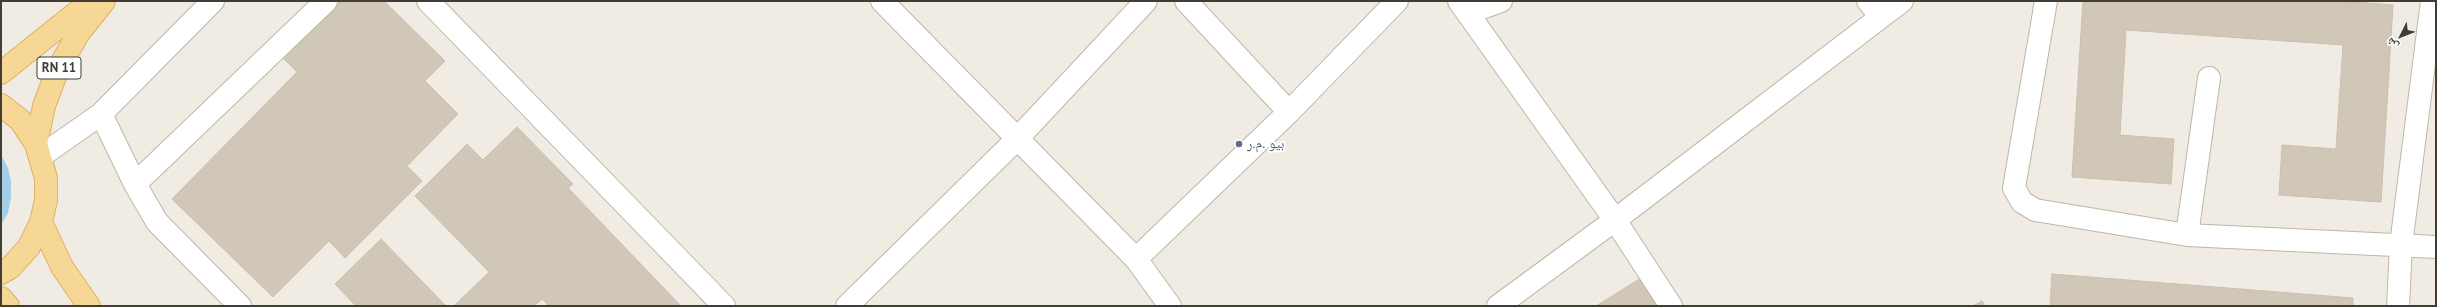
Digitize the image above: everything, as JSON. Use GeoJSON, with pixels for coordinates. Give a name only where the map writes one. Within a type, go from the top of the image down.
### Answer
{"type":"FeatureCollection","features":[{"type":"Feature","properties":{"kind":"main road","name":"RN 11"},"geometry":{"type":"LineString","coordinates":[[1,73],[91,1]]}},
{"type":"Feature","properties":{"kind":"main road","name":"RN 11"},"geometry":{"type":"LineString","coordinates":[[38,150],[44,106],[57,71],[78,34],[104,1]]}},
{"type":"Feature","properties":{"kind":"main road"},"geometry":{"type":"LineString","coordinates":[[1,105],[20,120],[38,150],[46,178],[46,200],[41,222],[29,247],[10,268],[1,273]]}},
{"type":"Feature","properties":{"kind":"main road"},"geometry":{"type":"LineString","coordinates":[[41,222],[62,268],[89,306]]}},
{"type":"Feature","properties":{"kind":"main road"},"geometry":{"type":"LineString","coordinates":[[1,298],[8,306]]}},
{"type":"Feature","properties":{"kind":"street"},"geometry":{"type":"LineString","coordinates":[[38,150],[101,114],[213,1]]}},
{"type":"Feature","properties":{"kind":"street"},"geometry":{"type":"LineString","coordinates":[[135,184],[326,1]]}},
{"type":"Feature","properties":{"kind":"street"},"geometry":{"type":"LineString","coordinates":[[428,1],[724,306]]}},
{"type":"Feature","properties":{"kind":"street"},"geometry":{"type":"LineString","coordinates":[[882,1],[1136,259],[1165,304]]}},
{"type":"Feature","properties":{"kind":"street"},"geometry":{"type":"LineString","coordinates":[[846,306],[1017,139],[1146,1]]}},
{"type":"Feature","properties":{"kind":"street"},"geometry":{"type":"LineString","coordinates":[[1186,1],[1289,112]]}},
{"type":"Feature","properties":{"kind":"street"},"geometry":{"type":"LineString","coordinates":[[1136,259],[1289,112],[1397,1]]}},
{"type":"Feature","properties":{"kind":"street"},"geometry":{"type":"LineString","coordinates":[[1501,1],[1463,7],[1615,220],[1671,306]]}},
{"type":"Feature","properties":{"kind":"street"},"geometry":{"type":"LineString","coordinates":[[1498,306],[1615,220],[1874,9],[1902,1]]}},
{"type":"Feature","properties":{"kind":"street"},"geometry":{"type":"LineString","coordinates":[[2046,1],[2014,188],[2022,202],[2035,210],[2187,234],[2436,247]]}},
{"type":"Feature","properties":{"kind":"street"},"geometry":{"type":"LineString","coordinates":[[2398,306],[2401,245],[2428,88],[2432,1]]}},
{"type":"Feature","properties":{"kind":"street"},"geometry":{"type":"LineString","coordinates":[[2187,234],[2209,78]]}},
{"type":"Feature","properties":{"kind":"street"},"geometry":{"type":"LineString","coordinates":[[101,114],[135,184],[157,222],[240,306]]}},
{"type":"Feature","properties":{"kind":"water"},"geometry":{"type":"Polygon","coordinates":[[[1,155],[8,168],[11,182],[11,198],[8,213],[1,225],[1,155]]]}},
{"type":"Feature","properties":{"kind":"building"},"geometry":{"type":"Polygon","coordinates":[[[335,1],[384,1],[445,61],[425,81],[458,114],[407,166],[422,181],[345,258],[329,241],[273,297],[172,199],[297,72],[281,56],[335,1]]]}},
{"type":"Feature","properties":{"kind":"building"},"geometry":{"type":"Polygon","coordinates":[[[2083,1],[2342,1],[2393,5],[2381,202],[2279,195],[2282,145],[2336,149],[2343,45],[2126,30],[2120,135],[2174,139],[2171,184],[2072,177],[2083,1]]]}},
{"type":"Feature","properties":{"kind":"building"},"geometry":{"type":"Polygon","coordinates":[[[517,127],[573,184],[568,188],[681,306],[549,306],[542,299],[534,306],[454,306],[489,272],[415,196],[467,144],[483,160],[517,127]]]}},
{"type":"Feature","properties":{"kind":"building"},"geometry":{"type":"Polygon","coordinates":[[[381,239],[446,306],[356,306],[335,284],[381,239]]]}},
{"type":"Feature","properties":{"kind":"building"},"geometry":{"type":"Polygon","coordinates":[[[2052,274],[2353,298],[2353,306],[2050,306],[2052,274]]]}},
{"type":"Feature","properties":{"kind":"building"},"geometry":{"type":"Polygon","coordinates":[[[1641,278],[1656,306],[1596,306],[1641,278]]]}},
{"type":"Feature","properties":{"kind":"building"},"geometry":{"type":"Polygon","coordinates":[[[1982,301],[1985,306],[1973,306],[1982,301]]]}},
{"type":"Feature","properties":{"kind":"place","name":"بيو .م.ر"},"geometry":{"type":"Point","coordinates":[1239,144]}}]}
